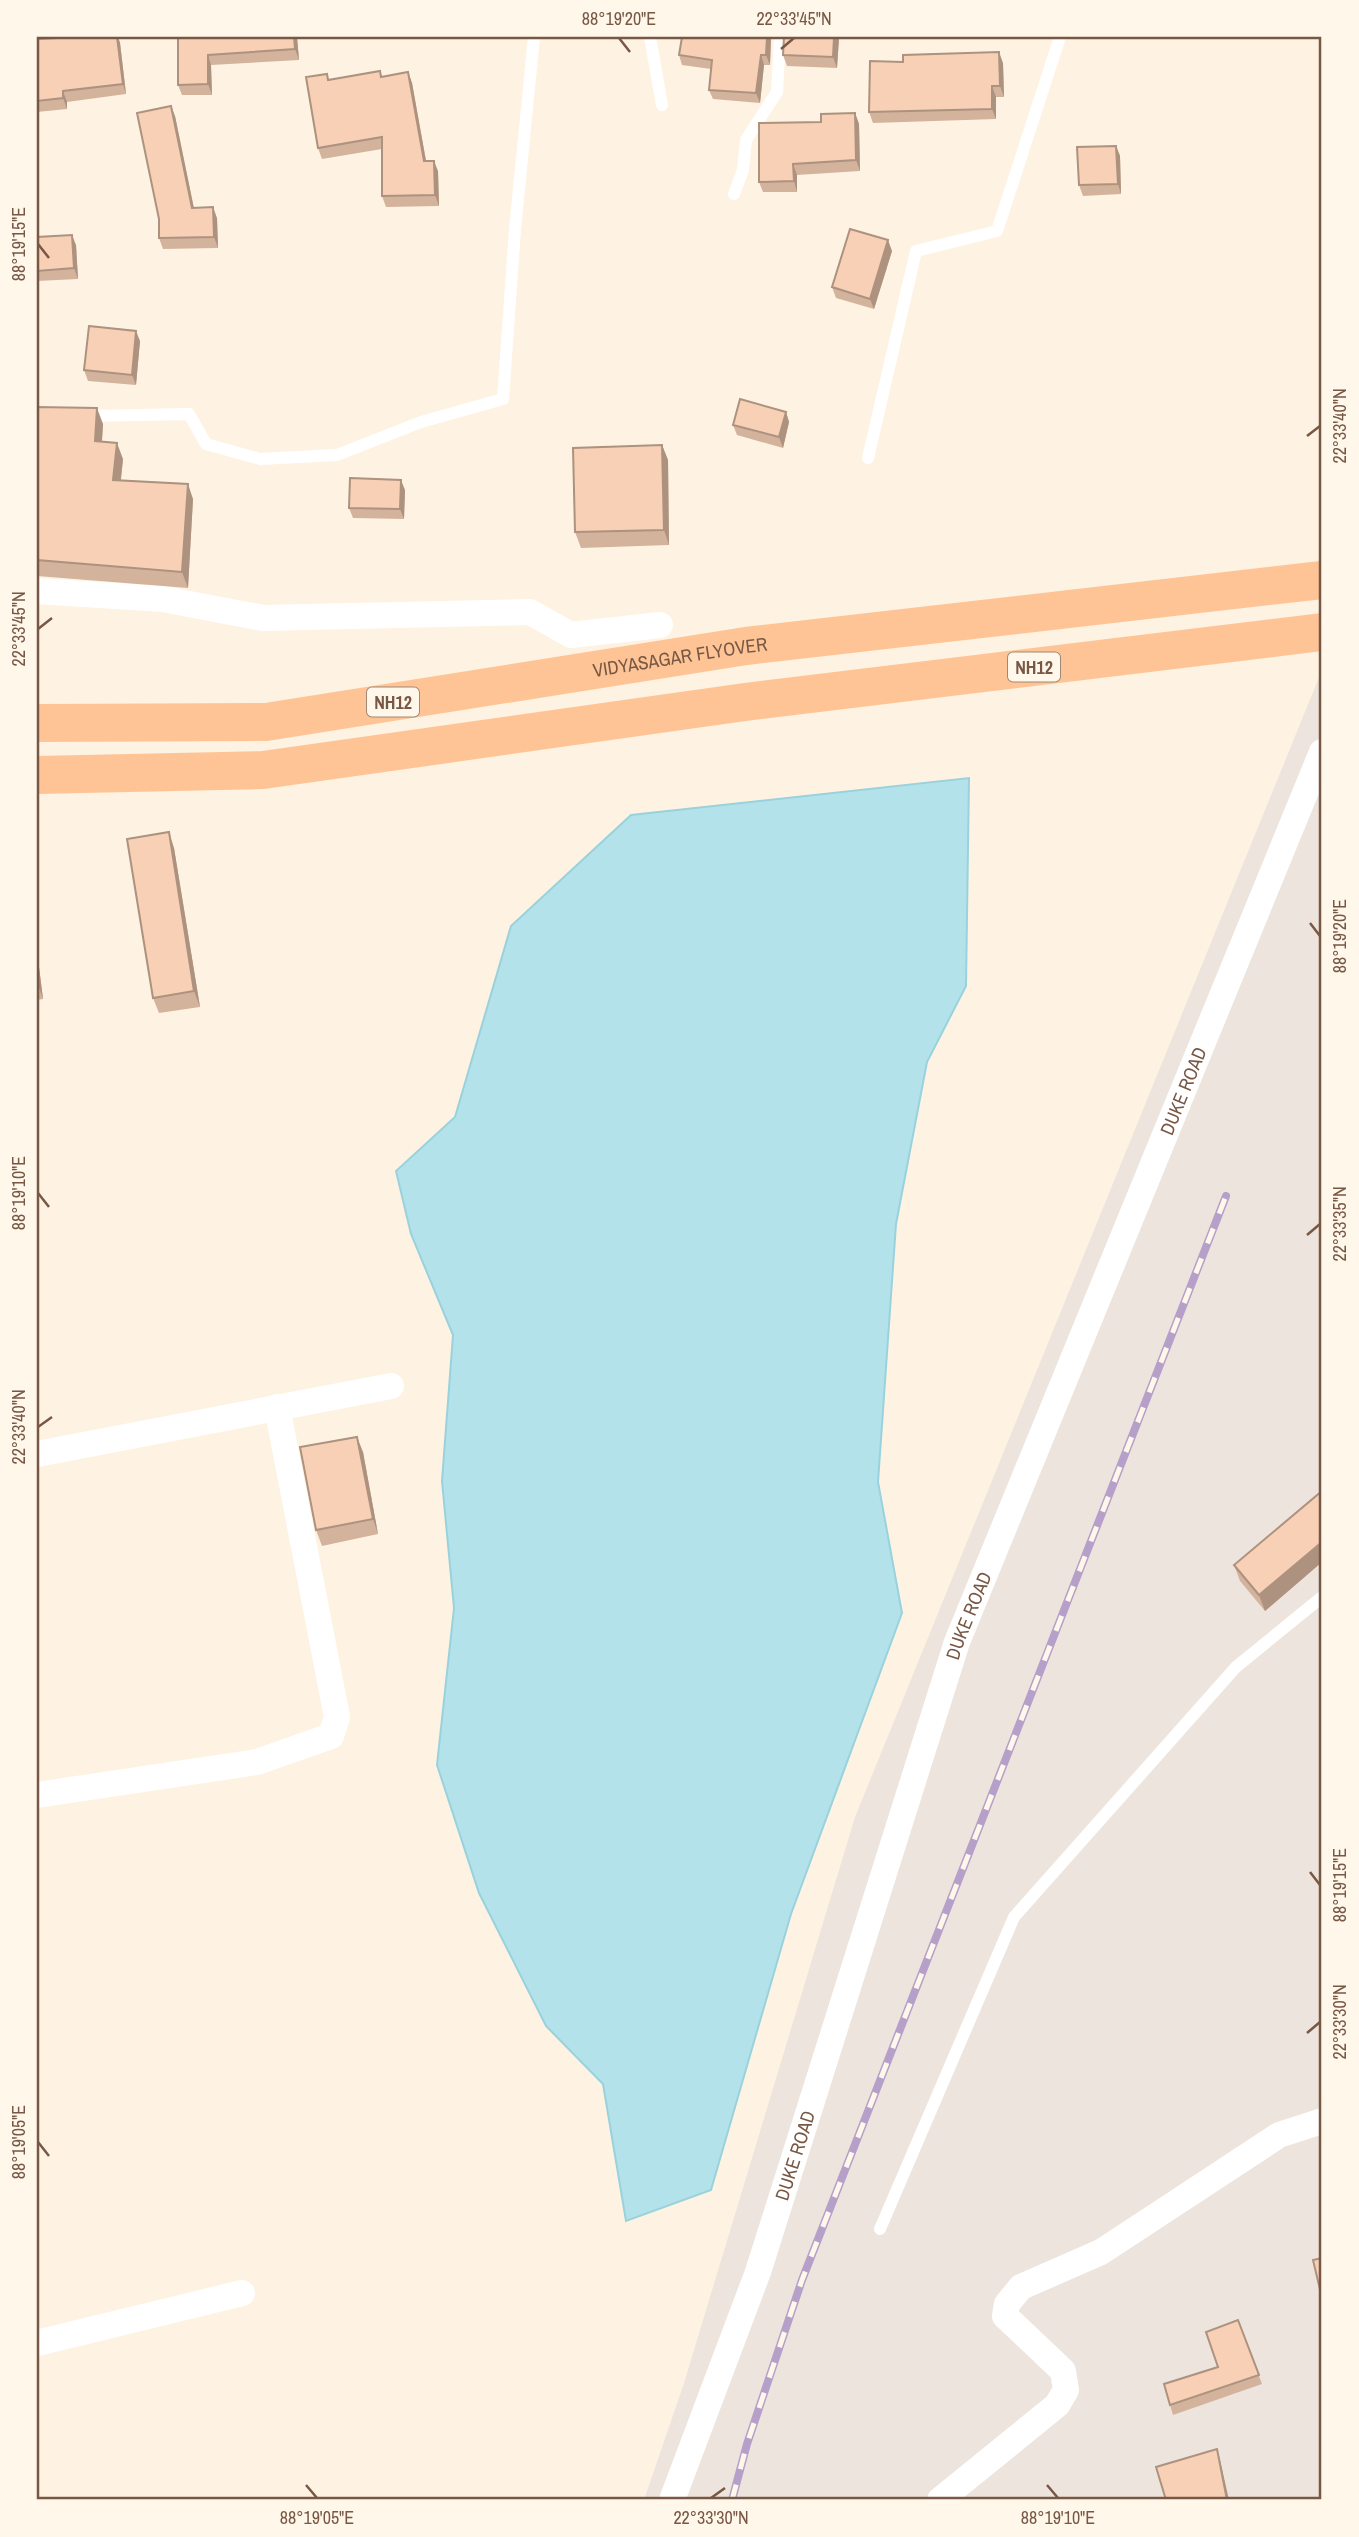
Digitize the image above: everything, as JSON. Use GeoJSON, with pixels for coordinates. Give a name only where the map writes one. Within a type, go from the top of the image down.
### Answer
{"type":"FeatureCollection","features":[{"type":"Feature","properties":{"kind":"highway","name":"VIDYASAGAR FLYOVER"},"geometry":{"type":"LineString","coordinates":[[37,723],[265,722],[746,646],[1322,580]]}},
{"type":"Feature","properties":{"kind":"highway","name":"NH12"},"geometry":{"type":"LineString","coordinates":[[37,775],[263,770],[746,702],[1322,632]]}},
{"type":"Feature","properties":{"kind":"street"},"geometry":{"type":"LineString","coordinates":[[37,591],[163,599],[263,618],[530,612],[571,635],[660,625]]}},
{"type":"Feature","properties":{"kind":"street","name":"DUKE ROAD"},"geometry":{"type":"LineString","coordinates":[[672,2500],[758,2272],[957,1642],[1322,752]]}},
{"type":"Feature","properties":{"kind":"street"},"geometry":{"type":"LineString","coordinates":[[37,1454],[391,1386]]}},
{"type":"Feature","properties":{"kind":"street"},"geometry":{"type":"LineString","coordinates":[[37,1796],[257,1762],[331,1736],[337,1717],[278,1407]]}},
{"type":"Feature","properties":{"kind":"street"},"geometry":{"type":"LineString","coordinates":[[940,2500],[1057,2405],[1066,2390],[1063,2371],[1005,2316],[1007,2304],[1021,2287],[1101,2252],[1279,2135],[1322,2121]]}},
{"type":"Feature","properties":{"kind":"street"},"geometry":{"type":"LineString","coordinates":[[37,2343],[242,2293]]}},
{"type":"Feature","properties":{"kind":"lane"},"geometry":{"type":"LineString","coordinates":[[73,416],[189,414],[206,444],[260,459],[337,455],[421,422],[502,399],[534,37]]}},
{"type":"Feature","properties":{"kind":"lane"},"geometry":{"type":"LineString","coordinates":[[650,37],[662,105]]}},
{"type":"Feature","properties":{"kind":"lane"},"geometry":{"type":"LineString","coordinates":[[734,194],[743,170],[746,140],[777,92],[780,37]]}},
{"type":"Feature","properties":{"kind":"lane"},"geometry":{"type":"LineString","coordinates":[[868,458],[916,251],[997,231],[1060,37]]}},
{"type":"Feature","properties":{"kind":"lane"},"geometry":{"type":"LineString","coordinates":[[880,2229],[1014,1917],[1236,1667],[1322,1597]]}},
{"type":"Feature","properties":{"kind":"shaded area"},"geometry":{"type":"Polygon","coordinates":[[[1322,670],[1322,2500],[644,2500],[684,2383],[855,1817],[1322,670]]]}},
{"type":"Feature","properties":{"kind":"water"},"geometry":{"type":"Polygon","coordinates":[[[969,778],[966,986],[927,1062],[896,1224],[878,1482],[902,1613],[791,1914],[711,2190],[626,2221],[603,2084],[546,2026],[479,1893],[437,1765],[454,1608],[442,1481],[453,1335],[411,1234],[396,1171],[455,1117],[511,926],[631,815],[969,778]]]}},
{"type":"Feature","properties":{"kind":"building"},"geometry":{"type":"Polygon","coordinates":[[[117,37],[123,84],[63,91],[63,98],[37,101],[37,39],[117,37]]]}},
{"type":"Feature","properties":{"kind":"building"},"geometry":{"type":"Polygon","coordinates":[[[178,37],[294,37],[295,49],[208,55],[208,84],[178,85],[178,37]]]}},
{"type":"Feature","properties":{"kind":"building"},"geometry":{"type":"Polygon","coordinates":[[[682,37],[767,37],[766,55],[761,55],[756,93],[709,90],[712,60],[679,55],[682,37]]]}},
{"type":"Feature","properties":{"kind":"building"},"geometry":{"type":"Polygon","coordinates":[[[784,37],[834,37],[833,57],[783,55],[784,37]]]}},
{"type":"Feature","properties":{"kind":"building"},"geometry":{"type":"Polygon","coordinates":[[[999,52],[1000,86],[992,86],[992,109],[869,112],[870,61],[903,62],[903,55],[999,52]]]}},
{"type":"Feature","properties":{"kind":"building"},"geometry":{"type":"Polygon","coordinates":[[[380,71],[381,77],[408,72],[424,161],[434,161],[435,195],[382,196],[382,137],[318,148],[306,77],[327,74],[328,80],[380,71]]]}},
{"type":"Feature","properties":{"kind":"building"},"geometry":{"type":"Polygon","coordinates":[[[171,106],[192,208],[213,207],[214,237],[159,238],[159,219],[137,113],[171,106]]]}},
{"type":"Feature","properties":{"kind":"building"},"geometry":{"type":"Polygon","coordinates":[[[855,113],[856,160],[793,164],[794,181],[759,182],[759,123],[821,122],[821,114],[855,113]]]}},
{"type":"Feature","properties":{"kind":"building"},"geometry":{"type":"Polygon","coordinates":[[[1116,146],[1118,184],[1079,185],[1077,147],[1116,146]]]}},
{"type":"Feature","properties":{"kind":"building"},"geometry":{"type":"Polygon","coordinates":[[[850,229],[888,240],[870,299],[832,287],[850,229]]]}},
{"type":"Feature","properties":{"kind":"building"},"geometry":{"type":"Polygon","coordinates":[[[72,235],[74,268],[37,271],[37,237],[72,235]]]}},
{"type":"Feature","properties":{"kind":"building"},"geometry":{"type":"Polygon","coordinates":[[[89,326],[136,331],[132,375],[84,370],[89,326]]]}},
{"type":"Feature","properties":{"kind":"building"},"geometry":{"type":"Polygon","coordinates":[[[740,399],[786,412],[779,437],[733,425],[740,399]]]}},
{"type":"Feature","properties":{"kind":"building"},"geometry":{"type":"Polygon","coordinates":[[[37,407],[97,408],[95,441],[117,443],[113,480],[188,484],[182,572],[37,560],[37,407]]]}},
{"type":"Feature","properties":{"kind":"building"},"geometry":{"type":"Polygon","coordinates":[[[662,445],[664,530],[575,532],[573,448],[662,445]]]}},
{"type":"Feature","properties":{"kind":"building"},"geometry":{"type":"Polygon","coordinates":[[[350,478],[401,480],[400,509],[349,508],[350,478]]]}},
{"type":"Feature","properties":{"kind":"building"},"geometry":{"type":"Polygon","coordinates":[[[169,832],[194,991],[153,998],[127,839],[169,832]]]}},
{"type":"Feature","properties":{"kind":"building"},"geometry":{"type":"Polygon","coordinates":[[[357,1437],[373,1519],[316,1530],[300,1447],[357,1437]]]}},
{"type":"Feature","properties":{"kind":"building"},"geometry":{"type":"Polygon","coordinates":[[[1322,1491],[1322,1542],[1259,1595],[1234,1565],[1322,1491]]]}},
{"type":"Feature","properties":{"kind":"building"},"geometry":{"type":"Polygon","coordinates":[[[1322,2258],[1322,2298],[1313,2260],[1322,2258]]]}},
{"type":"Feature","properties":{"kind":"building"},"geometry":{"type":"Polygon","coordinates":[[[1238,2320],[1259,2375],[1170,2405],[1164,2384],[1218,2367],[1206,2332],[1238,2320]]]}},
{"type":"Feature","properties":{"kind":"building"},"geometry":{"type":"Polygon","coordinates":[[[1217,2449],[1227,2500],[1166,2500],[1156,2467],[1217,2449]]]}},
{"type":"Feature","properties":{"kind":"railway"},"geometry":{"type":"LineString","coordinates":[[732,2500],[747,2444],[802,2280],[1226,1196]]}}]}
